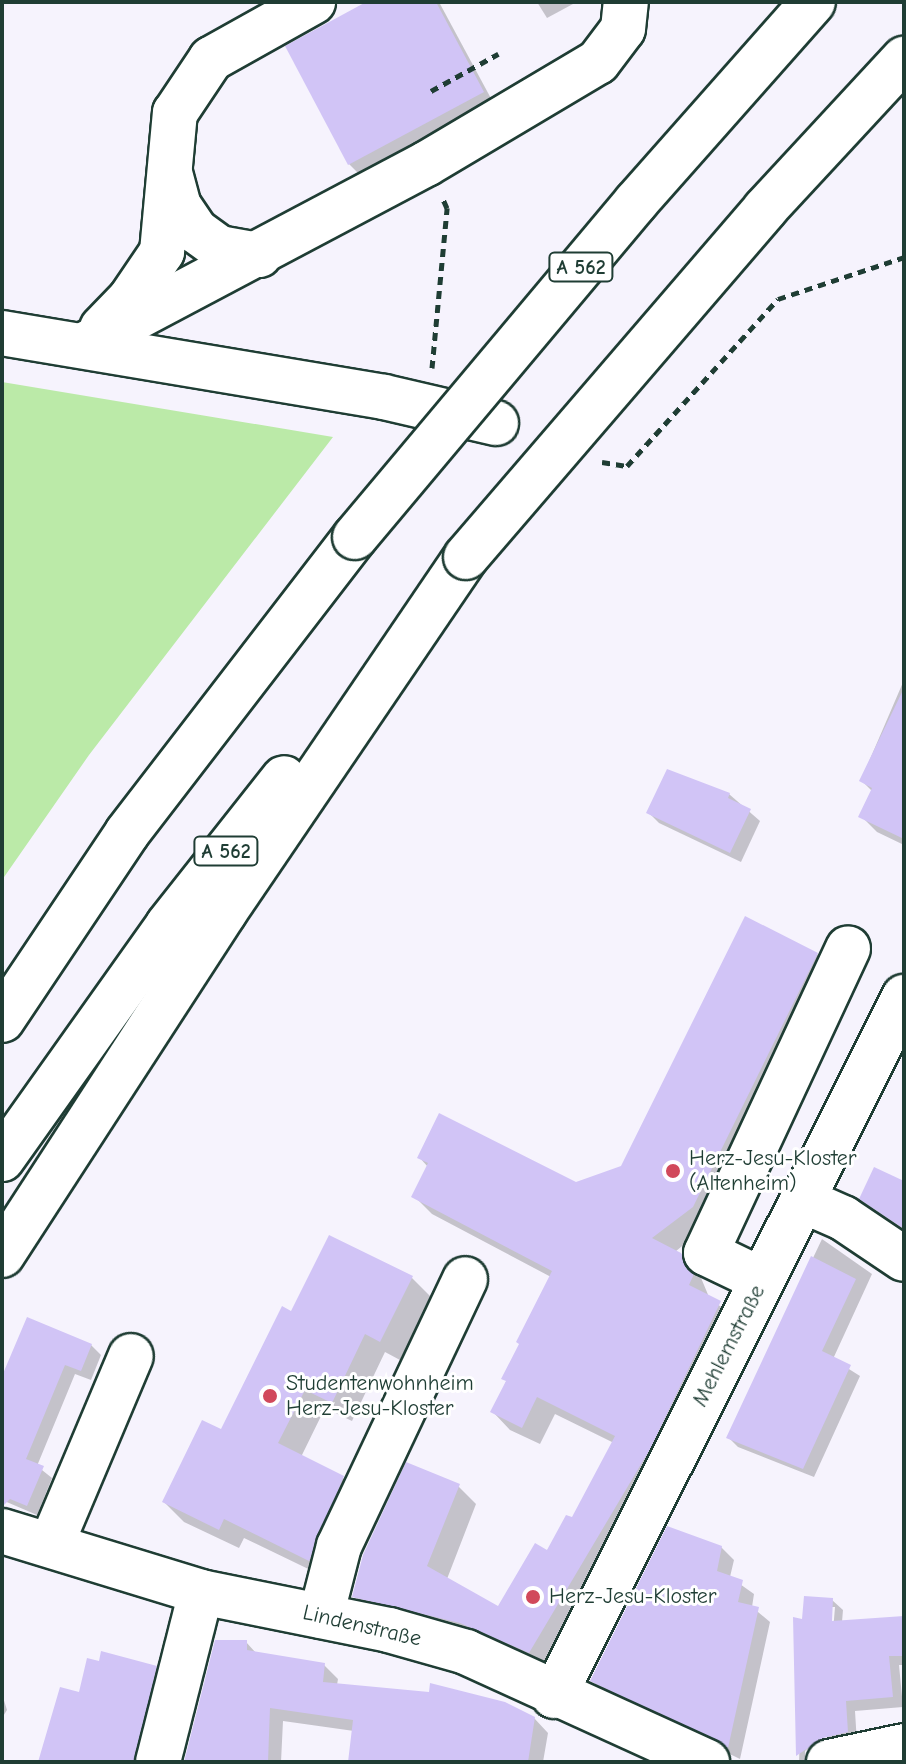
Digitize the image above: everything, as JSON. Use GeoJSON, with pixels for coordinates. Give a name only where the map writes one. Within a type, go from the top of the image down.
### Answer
{"type":"FeatureCollection","features":[{"type":"Feature","properties":{"kind":"main road"},"geometry":{"type":"LineString","coordinates":[[86,344],[130,299],[162,252],[175,113],[211,59],[313,2]]}},
{"type":"Feature","properties":{"kind":"main road"},"geometry":{"type":"LineString","coordinates":[[86,344],[426,164],[598,62],[623,29],[626,2]]}},
{"type":"Feature","properties":{"kind":"main road","name":"A 562"},"geometry":{"type":"LineString","coordinates":[[2,1020],[127,833],[355,537],[636,202],[813,2]]}},
{"type":"Feature","properties":{"kind":"main road","name":"A 562"},"geometry":{"type":"LineString","coordinates":[[2,1159],[168,925],[466,557],[765,209],[904,59]]}},
{"type":"Feature","properties":{"kind":"main road"},"geometry":{"type":"LineString","coordinates":[[168,166],[179,206],[196,231],[219,248],[259,255]]}},
{"type":"Feature","properties":{"kind":"main road"},"geometry":{"type":"LineString","coordinates":[[2,333],[86,344],[429,407],[496,423]]}},
{"type":"Feature","properties":{"kind":"main road"},"geometry":{"type":"LineString","coordinates":[[2,1255],[38,1195],[466,557]]}},
{"type":"Feature","properties":{"kind":"main road"},"geometry":{"type":"LineString","coordinates":[[762,1280],[706,1253],[848,948]]}},
{"type":"Feature","properties":{"kind":"main road","name":"Mehlemstraße"},"geometry":{"type":"LineString","coordinates":[[554,1696],[904,997]]}},
{"type":"Feature","properties":{"kind":"main road"},"geometry":{"type":"LineString","coordinates":[[802,1200],[843,1218],[904,1259]]}},
{"type":"Feature","properties":{"kind":"main road"},"geometry":{"type":"LineString","coordinates":[[321,1616],[339,1546],[465,1279]]}},
{"type":"Feature","properties":{"kind":"main road"},"geometry":{"type":"LineString","coordinates":[[51,1545],[131,1356]]}},
{"type":"Feature","properties":{"kind":"main road","name":"Lindenstraße"},"geometry":{"type":"LineString","coordinates":[[2,1531],[201,1592],[321,1616],[466,1652],[554,1696],[707,1762]]}},
{"type":"Feature","properties":{"kind":"main road"},"geometry":{"type":"LineString","coordinates":[[158,1762],[201,1592]]}},
{"type":"Feature","properties":{"kind":"main road"},"geometry":{"type":"LineString","coordinates":[[829,1762],[904,1746]]}},
{"type":"Feature","properties":{"kind":"path"},"geometry":{"type":"LineString","coordinates":[[431,91],[498,54]]}},
{"type":"Feature","properties":{"kind":"path"},"geometry":{"type":"LineString","coordinates":[[426,164],[447,208],[429,407]]}},
{"type":"Feature","properties":{"kind":"green space"},"geometry":{"type":"Polygon","coordinates":[[[2,382],[333,437],[89,755],[2,880],[2,382]]]}},
{"type":"Feature","properties":{"kind":"building"},"geometry":{"type":"Polygon","coordinates":[[[366,2],[436,2],[484,92],[348,165],[285,46],[366,2]]]}},
{"type":"Feature","properties":{"kind":"building"},"geometry":{"type":"Polygon","coordinates":[[[904,688],[904,839],[858,817],[872,788],[859,781],[904,688]]]}},
{"type":"Feature","properties":{"kind":"building"},"geometry":{"type":"Polygon","coordinates":[[[667,769],[730,793],[728,798],[751,809],[730,853],[646,813],[667,769]]]}},
{"type":"Feature","properties":{"kind":"building"},"geometry":{"type":"Polygon","coordinates":[[[745,916],[818,953],[693,1207],[652,1238],[681,1253],[694,1274],[689,1285],[721,1301],[650,1449],[529,1653],[460,1623],[352,1597],[363,1555],[406,1462],[460,1484],[427,1566],[498,1606],[535,1543],[547,1550],[566,1515],[572,1517],[615,1436],[537,1397],[522,1428],[490,1412],[506,1381],[501,1379],[519,1344],[516,1342],[552,1271],[411,1197],[428,1163],[417,1158],[439,1113],[576,1182],[621,1166],[745,916]]]}},
{"type":"Feature","properties":{"kind":"building"},"geometry":{"type":"Polygon","coordinates":[[[874,1167],[904,1181],[904,1229],[859,1199],[874,1167]]]}},
{"type":"Feature","properties":{"kind":"building","name":"Studentenwohnheim Herz-Jesu-Kloster"},"geometry":{"type":"Polygon","coordinates":[[[329,1235],[413,1276],[380,1342],[365,1334],[332,1403],[305,1390],[278,1443],[344,1476],[309,1561],[224,1519],[219,1530],[162,1502],[202,1420],[221,1429],[282,1306],[291,1311],[329,1235]]]}},
{"type":"Feature","properties":{"kind":"building"},"geometry":{"type":"Polygon","coordinates":[[[811,1256],[856,1279],[822,1351],[851,1365],[803,1469],[726,1438],[811,1256]]]}},
{"type":"Feature","properties":{"kind":"building"},"geometry":{"type":"Polygon","coordinates":[[[27,1317],[92,1344],[81,1371],[65,1365],[26,1459],[44,1466],[27,1506],[10,1499],[2,1507],[2,1376],[27,1317]]]}},
{"type":"Feature","properties":{"kind":"building"},"geometry":{"type":"Polygon","coordinates":[[[667,1526],[722,1546],[717,1571],[743,1580],[738,1602],[759,1607],[728,1748],[590,1681],[667,1526]]]}},
{"type":"Feature","properties":{"kind":"building"},"geometry":{"type":"Polygon","coordinates":[[[804,1596],[833,1598],[832,1621],[904,1616],[904,1656],[889,1656],[893,1697],[846,1701],[848,1732],[823,1738],[796,1756],[793,1617],[802,1619],[804,1596]]]}},
{"type":"Feature","properties":{"kind":"building"},"geometry":{"type":"Polygon","coordinates":[[[215,1640],[247,1640],[247,1650],[325,1663],[323,1682],[429,1692],[430,1683],[505,1702],[535,1717],[528,1762],[348,1762],[353,1720],[270,1708],[268,1762],[184,1762],[215,1640]]]}},
{"type":"Feature","properties":{"kind":"building"},"geometry":{"type":"Polygon","coordinates":[[[101,1651],[157,1666],[134,1762],[38,1762],[60,1687],[79,1692],[87,1658],[99,1661],[101,1651]]]}},
{"type":"Feature","properties":{"kind":"place","name":"Herz-Jesu-Kloster (Altenheim)"},"geometry":{"type":"Point","coordinates":[673,1171]}},
{"type":"Feature","properties":{"kind":"place","name":"Studentenwohnheim Herz-Jesu-Kloster"},"geometry":{"type":"Point","coordinates":[270,1396]}},
{"type":"Feature","properties":{"kind":"place","name":"Herz-Jesu-Kloster"},"geometry":{"type":"Point","coordinates":[533,1597]}}]}
